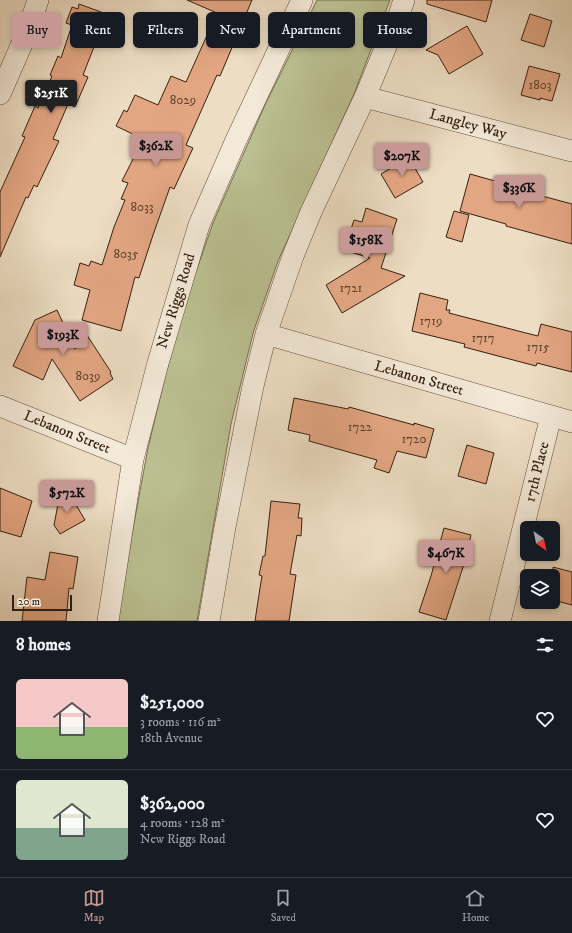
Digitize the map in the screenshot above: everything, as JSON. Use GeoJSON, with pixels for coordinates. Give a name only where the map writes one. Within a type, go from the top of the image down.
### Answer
{"type":"FeatureCollection","features":[{"type":"Feature","properties":{"kind":"street"},"geometry":{"type":"LineString","coordinates":[[0,94],[28,30],[38,0]]}},
{"type":"Feature","properties":{"kind":"street","name":"New Riggs Road"},"geometry":{"type":"LineString","coordinates":[[108,621],[134,459],[158,363],[199,225],[237,138],[302,0]]}},
{"type":"Feature","properties":{"kind":"street"},"geometry":{"type":"LineString","coordinates":[[209,621],[225,527],[251,393],[266,334],[293,256],[311,212],[345,143],[404,0]]}},
{"type":"Feature","properties":{"kind":"street","name":"Langley Way"},"geometry":{"type":"LineString","coordinates":[[365,97],[572,151]]}},
{"type":"Feature","properties":{"kind":"street","name":"Lebanon Street"},"geometry":{"type":"LineString","coordinates":[[266,334],[572,422]]}},
{"type":"Feature","properties":{"kind":"street","name":"Lebanon Street"},"geometry":{"type":"LineString","coordinates":[[0,406],[134,459]]}},
{"type":"Feature","properties":{"kind":"street","name":"17th Place"},"geometry":{"type":"LineString","coordinates":[[500,621],[551,416]]}},
{"type":"Feature","properties":{"kind":"green space"},"geometry":{"type":"Polygon","coordinates":[[[317,0],[390,0],[385,12],[363,12],[363,48],[372,48],[354,94],[278,261],[253,333],[231,424],[197,621],[118,621],[148,448],[178,324],[213,223],[265,105],[293,48],[355,48],[355,12],[311,12],[317,0]]]}},
{"type":"Feature","properties":{"kind":"building"},"geometry":{"type":"Polygon","coordinates":[[[187,0],[252,0],[247,12],[215,12],[187,0]]]}},
{"type":"Feature","properties":{"kind":"building"},"geometry":{"type":"Polygon","coordinates":[[[427,0],[492,0],[486,22],[427,4],[427,0]]]}},
{"type":"Feature","properties":{"kind":"building"},"geometry":{"type":"Polygon","coordinates":[[[79,4],[101,12],[70,12],[72,7],[78,9],[79,4]]]}},
{"type":"Feature","properties":{"kind":"building"},"geometry":{"type":"Polygon","coordinates":[[[70,12],[70,24],[66,23],[70,12]]]}},
{"type":"Feature","properties":{"kind":"building"},"geometry":{"type":"Polygon","coordinates":[[[530,14],[552,21],[544,47],[521,40],[530,14]]]}},
{"type":"Feature","properties":{"kind":"building"},"geometry":{"type":"Polygon","coordinates":[[[467,26],[483,54],[449,74],[438,55],[426,50],[467,26]]]}},
{"type":"Feature","properties":{"kind":"building"},"geometry":{"type":"Polygon","coordinates":[[[70,31],[70,48],[94,48],[83,75],[88,77],[75,107],[68,104],[53,139],[59,141],[37,187],[34,185],[28,198],[26,197],[0,257],[0,192],[25,137],[22,136],[35,106],[38,108],[52,76],[50,75],[58,56],[61,58],[70,31]]]}},
{"type":"Feature","properties":{"kind":"building"},"geometry":{"type":"Polygon","coordinates":[[[206,37],[206,48],[232,48],[220,76],[217,75],[186,145],[193,148],[174,189],[170,187],[139,278],[135,277],[121,331],[82,320],[90,290],[74,285],[80,263],[89,266],[91,261],[102,265],[114,227],[125,200],[121,199],[128,183],[122,181],[143,139],[116,126],[124,110],[127,112],[135,95],[158,105],[171,76],[186,82],[206,37]]]}},
{"type":"Feature","properties":{"kind":"building"},"geometry":{"type":"Polygon","coordinates":[[[529,66],[560,74],[552,101],[540,98],[540,100],[521,95],[529,66]]]}},
{"type":"Feature","properties":{"kind":"building"},"geometry":{"type":"Polygon","coordinates":[[[408,156],[423,182],[395,198],[381,174],[391,168],[390,166],[408,156]]]}},
{"type":"Feature","properties":{"kind":"building"},"geometry":{"type":"Polygon","coordinates":[[[470,174],[502,183],[501,185],[572,204],[572,244],[506,226],[506,224],[460,211],[470,174]]]}},
{"type":"Feature","properties":{"kind":"building"},"geometry":{"type":"Polygon","coordinates":[[[366,208],[397,219],[381,268],[405,276],[342,313],[326,285],[370,258],[344,250],[354,220],[362,222],[366,208]]]}},
{"type":"Feature","properties":{"kind":"building"},"geometry":{"type":"Polygon","coordinates":[[[454,211],[469,215],[462,242],[446,237],[454,211]]]}},
{"type":"Feature","properties":{"kind":"building"},"geometry":{"type":"Polygon","coordinates":[[[420,293],[448,300],[446,310],[450,310],[449,313],[526,333],[538,336],[541,324],[572,332],[572,372],[537,363],[536,366],[464,347],[465,344],[412,331],[420,293]]]}},
{"type":"Feature","properties":{"kind":"building"},"geometry":{"type":"Polygon","coordinates":[[[57,310],[75,349],[81,326],[111,372],[110,373],[113,379],[80,401],[52,359],[43,380],[13,366],[35,320],[57,310]]]}},
{"type":"Feature","properties":{"kind":"building"},"geometry":{"type":"Polygon","coordinates":[[[294,398],[348,409],[349,407],[434,429],[426,458],[397,451],[389,473],[374,468],[377,460],[309,441],[310,435],[288,430],[294,398]]]}},
{"type":"Feature","properties":{"kind":"building"},"geometry":{"type":"Polygon","coordinates":[[[467,445],[494,453],[486,484],[458,476],[467,445]]]}},
{"type":"Feature","properties":{"kind":"building"},"geometry":{"type":"Polygon","coordinates":[[[0,488],[32,501],[21,537],[0,531],[0,488]]]}},
{"type":"Feature","properties":{"kind":"building"},"geometry":{"type":"Polygon","coordinates":[[[69,493],[85,520],[60,534],[54,525],[59,499],[69,493]]]}},
{"type":"Feature","properties":{"kind":"building"},"geometry":{"type":"Polygon","coordinates":[[[271,501],[300,504],[298,518],[302,518],[301,536],[297,535],[290,574],[296,575],[289,621],[255,621],[262,576],[259,575],[263,556],[265,556],[271,501]]]}},
{"type":"Feature","properties":{"kind":"building"},"geometry":{"type":"Polygon","coordinates":[[[444,528],[471,535],[463,567],[446,620],[419,612],[431,576],[444,528]]]}},
{"type":"Feature","properties":{"kind":"building"},"geometry":{"type":"Polygon","coordinates":[[[50,552],[78,557],[73,589],[69,588],[66,621],[22,621],[27,577],[45,580],[50,552]]]}},
{"type":"Feature","properties":{"kind":"building"},"geometry":{"type":"Polygon","coordinates":[[[553,567],[572,572],[572,605],[560,602],[560,569],[553,569],[553,567]]]}}]}
